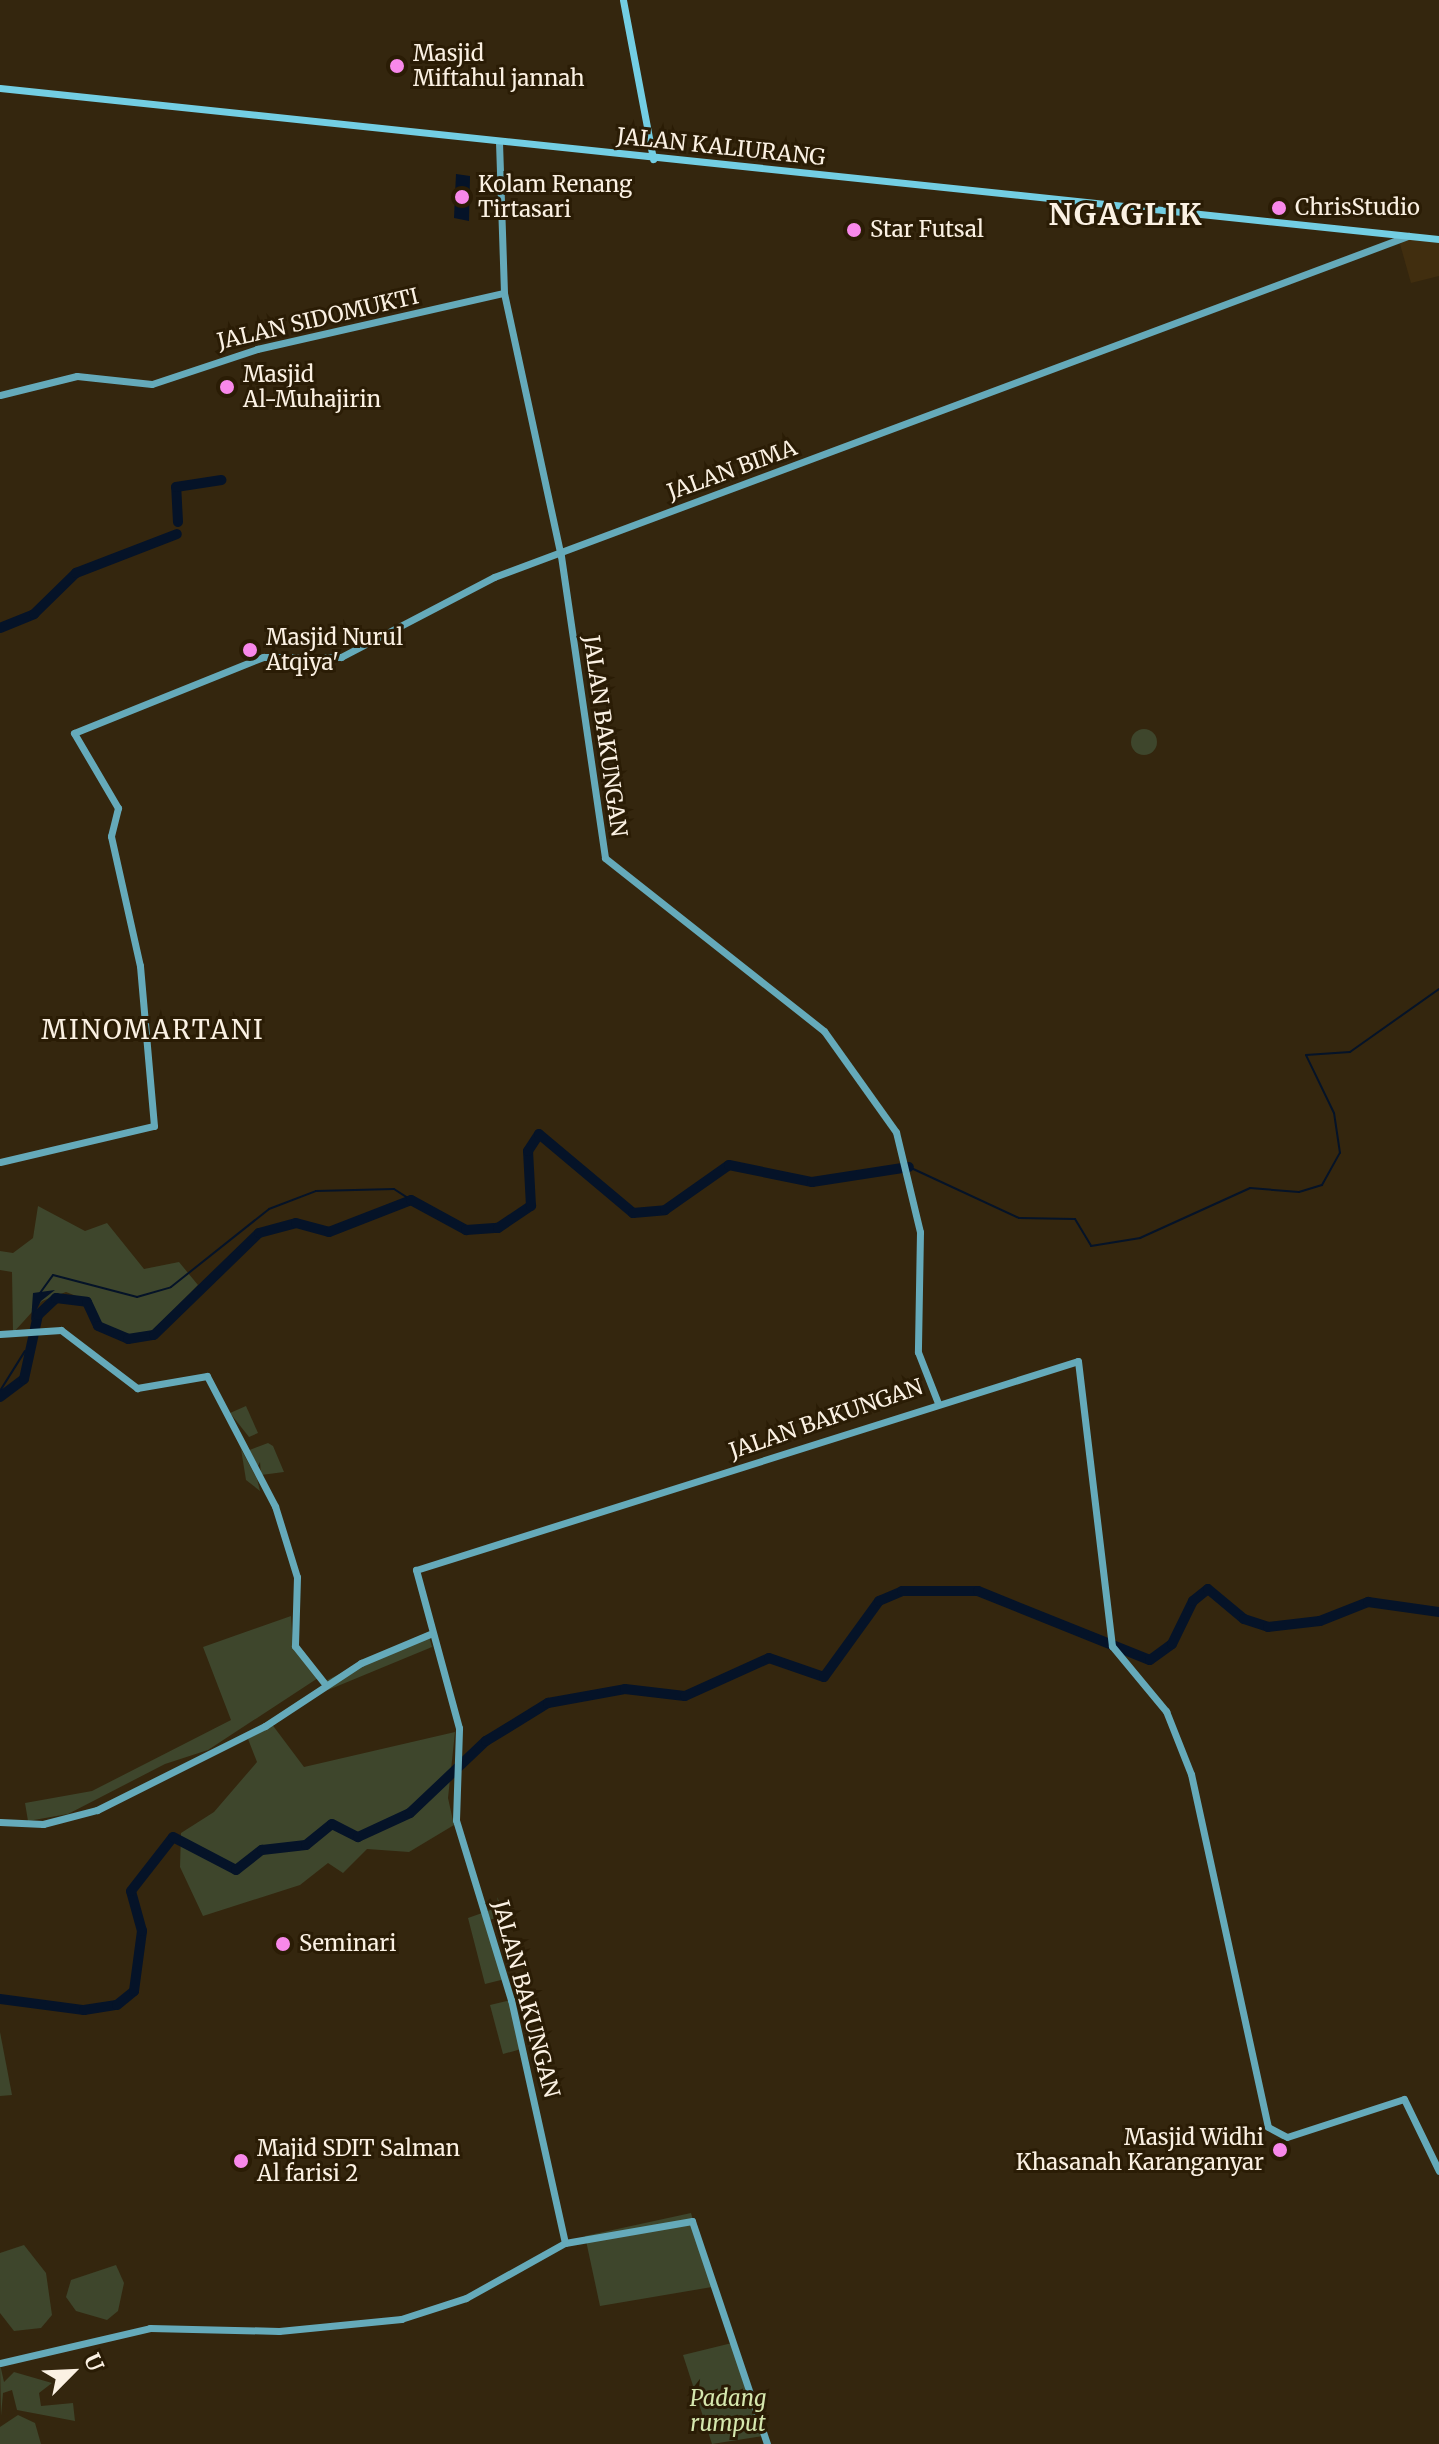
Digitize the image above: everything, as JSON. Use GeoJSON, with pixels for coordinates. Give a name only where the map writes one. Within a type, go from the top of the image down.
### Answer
{"type":"FeatureCollection","features":[{"type":"Feature","properties":{"kind":"main road"},"geometry":{"type":"LineString","coordinates":[[623,0],[653,159]]}},
{"type":"Feature","properties":{"kind":"main road","name":"JALAN KALIURANG"},"geometry":{"type":"LineString","coordinates":[[0,88],[653,159],[1439,239]]}},
{"type":"Feature","properties":{"kind":"main road","name":"JALAN BAKUNGAN"},"geometry":{"type":"LineString","coordinates":[[499,142],[504,293],[561,556],[605,858],[839,1046],[896,1132],[905,1159],[920,1232],[918,1352],[938,1403],[425,1564],[415,1578],[459,1728],[456,1820],[511,2000],[565,2243]]}},
{"type":"Feature","properties":{"kind":"main road"},"geometry":{"type":"LineString","coordinates":[[1390,233],[1391,243]]}},
{"type":"Feature","properties":{"kind":"main road","name":"JALAN BIMA"},"geometry":{"type":"LineString","coordinates":[[0,1162],[154,1126],[140,966],[111,836],[118,808],[74,733],[263,657],[341,657],[478,585],[1408,236]]}},
{"type":"Feature","properties":{"kind":"main road","name":"JALAN SIDOMUKTI"},"geometry":{"type":"LineString","coordinates":[[0,395],[77,376],[152,384],[257,349],[504,293]]}},
{"type":"Feature","properties":{"kind":"main road"},"geometry":{"type":"LineString","coordinates":[[0,1334],[38,1328],[76,1336],[94,1360],[137,1388],[207,1376],[275,1506],[297,1577],[295,1646],[325,1684]]}},
{"type":"Feature","properties":{"kind":"main road"},"geometry":{"type":"LineString","coordinates":[[938,1403],[1078,1361],[1111,1642],[1166,1711],[1191,1774],[1268,2127],[1287,2137],[1404,2099],[1439,2171]]}},
{"type":"Feature","properties":{"kind":"main road"},"geometry":{"type":"LineString","coordinates":[[0,1822],[43,1824],[97,1810],[265,1726],[325,1684],[430,1634]]}},
{"type":"Feature","properties":{"kind":"main road"},"geometry":{"type":"LineString","coordinates":[[0,2363],[150,2328],[279,2331],[401,2319],[466,2298],[565,2243],[692,2221],[767,2444]]}},
{"type":"Feature","properties":{"kind":"shaded area"},"geometry":{"type":"Polygon","coordinates":[[[1407,239],[1439,242],[1439,276],[1411,283],[1400,244],[1407,239]]]}},
{"type":"Feature","properties":{"kind":"green space"},"geometry":{"type":"Polygon","coordinates":[[[1144,729],[1153,733],[1157,742],[1153,751],[1144,755],[1135,751],[1131,742],[1135,733],[1144,729]]]}},
{"type":"Feature","properties":{"kind":"green space"},"geometry":{"type":"Polygon","coordinates":[[[38,1206],[85,1231],[107,1223],[144,1269],[179,1262],[198,1285],[152,1332],[125,1337],[99,1325],[89,1301],[66,1292],[42,1301],[13,1333],[12,1272],[0,1270],[0,1251],[13,1253],[33,1238],[38,1206]]]}},
{"type":"Feature","properties":{"kind":"green space"},"geometry":{"type":"Polygon","coordinates":[[[246,1406],[258,1433],[249,1437],[230,1413],[246,1406]]]}},
{"type":"Feature","properties":{"kind":"green space"},"geometry":{"type":"Polygon","coordinates":[[[268,1443],[273,1446],[284,1472],[261,1475],[260,1462],[255,1472],[247,1451],[268,1443]]]}},
{"type":"Feature","properties":{"kind":"green space"},"geometry":{"type":"Polygon","coordinates":[[[241,1449],[257,1479],[260,1491],[246,1480],[241,1449]]]}},
{"type":"Feature","properties":{"kind":"green space"},"geometry":{"type":"Polygon","coordinates":[[[291,1616],[293,1645],[318,1678],[208,1750],[165,1764],[68,1814],[28,1821],[25,1803],[92,1791],[231,1720],[203,1647],[291,1616]]]}},
{"type":"Feature","properties":{"kind":"green space"},"geometry":{"type":"Polygon","coordinates":[[[428,1632],[432,1647],[328,1690],[325,1681],[428,1632]]]}},
{"type":"Feature","properties":{"kind":"green space"},"geometry":{"type":"Polygon","coordinates":[[[271,1723],[304,1767],[455,1732],[448,1798],[454,1825],[409,1852],[367,1849],[343,1873],[328,1863],[300,1885],[203,1916],[180,1867],[181,1833],[214,1812],[257,1762],[248,1739],[271,1723]]]}},
{"type":"Feature","properties":{"kind":"green space"},"geometry":{"type":"Polygon","coordinates":[[[497,1897],[507,1916],[488,1920],[505,1979],[485,1984],[468,1918],[499,1907],[497,1897]]]}},
{"type":"Feature","properties":{"kind":"green space"},"geometry":{"type":"Polygon","coordinates":[[[511,2000],[525,2048],[503,2054],[490,2005],[511,2000]]]}},
{"type":"Feature","properties":{"kind":"green space"},"geometry":{"type":"Polygon","coordinates":[[[0,2032],[12,2095],[0,2096],[0,2032]]]}},
{"type":"Feature","properties":{"kind":"green space"},"geometry":{"type":"Polygon","coordinates":[[[691,2213],[712,2287],[600,2306],[585,2236],[691,2213]]]}},
{"type":"Feature","properties":{"kind":"green space"},"geometry":{"type":"Polygon","coordinates":[[[24,2245],[46,2273],[52,2315],[41,2328],[14,2331],[0,2313],[0,2253],[24,2245]]]}},
{"type":"Feature","properties":{"kind":"green space"},"geometry":{"type":"Polygon","coordinates":[[[116,2265],[124,2283],[118,2311],[107,2320],[76,2311],[66,2297],[71,2280],[116,2265]]]}},
{"type":"Feature","properties":{"kind":"green space","name":"Padang rumput"},"geometry":{"type":"Polygon","coordinates":[[[732,2343],[763,2436],[712,2444],[683,2355],[732,2343]]]}},
{"type":"Feature","properties":{"kind":"green space"},"geometry":{"type":"Polygon","coordinates":[[[0,2364],[4,2382],[14,2372],[52,2383],[39,2393],[41,2406],[73,2403],[75,2421],[17,2410],[12,2390],[3,2393],[1,2416],[0,2364]]]}},
{"type":"Feature","properties":{"kind":"green space"},"geometry":{"type":"Polygon","coordinates":[[[18,2415],[35,2423],[41,2444],[0,2444],[0,2427],[18,2415]]]}},
{"type":"Feature","properties":{"kind":"water","name":"Kolam Renang Tirtasari"},"geometry":{"type":"Polygon","coordinates":[[[456,174],[470,176],[469,221],[454,218],[456,174]]]}},
{"type":"Feature","properties":{"kind":"water"},"geometry":{"type":"Polygon","coordinates":[[[55,1290],[41,1301],[31,1321],[33,1293],[55,1290]]]}},
{"type":"Feature","properties":{"kind":"waterway"},"geometry":{"type":"LineString","coordinates":[[178,522],[176,487],[221,480]]}},
{"type":"Feature","properties":{"kind":"waterway"},"geometry":{"type":"LineString","coordinates":[[0,628],[34,614],[76,573],[177,534]]}},
{"type":"Feature","properties":{"kind":"waterway"},"geometry":{"type":"LineString","coordinates":[[909,1167],[1019,1218],[1075,1219],[1091,1246],[1140,1238],[1250,1188],[1299,1192],[1322,1185],[1340,1153],[1334,1113],[1306,1055],[1350,1052],[1439,989]]}},
{"type":"Feature","properties":{"kind":"waterway"},"geometry":{"type":"LineString","coordinates":[[0,1397],[24,1379],[38,1315],[56,1298],[87,1302],[98,1326],[128,1339],[154,1335],[259,1233],[296,1223],[329,1232],[411,1200],[466,1230],[498,1228],[531,1206],[528,1151],[539,1134],[633,1213],[665,1210],[729,1165],[812,1182],[909,1167]]}},
{"type":"Feature","properties":{"kind":"waterway"},"geometry":{"type":"LineString","coordinates":[[40,1293],[53,1275],[137,1297],[171,1287],[269,1209],[316,1191],[394,1189],[411,1200]]}},
{"type":"Feature","properties":{"kind":"waterway"},"geometry":{"type":"LineString","coordinates":[[0,1391],[25,1351]]}},
{"type":"Feature","properties":{"kind":"waterway"},"geometry":{"type":"LineString","coordinates":[[0,1999],[84,2010],[117,2005],[134,1991],[142,1931],[131,1891],[173,1837],[236,1870],[262,1850],[306,1845],[332,1824],[358,1837],[410,1813],[486,1741],[548,1703],[625,1689],[685,1696],[769,1658],[824,1677],[879,1601],[902,1591],[978,1591],[1150,1660],[1172,1644],[1193,1601],[1208,1589],[1244,1619],[1268,1627],[1320,1621],[1368,1602],[1439,1612]]}},
{"type":"Feature","properties":{"kind":"place","name":"Masjid Miftahul jannah"},"geometry":{"type":"Point","coordinates":[397,66]}},
{"type":"Feature","properties":{"kind":"place","name":"Kolam Renang Tirtasari"},"geometry":{"type":"Point","coordinates":[462,197]}},
{"type":"Feature","properties":{"kind":"place","name":"ChrisStudio"},"geometry":{"type":"Point","coordinates":[1279,208]}},
{"type":"Feature","properties":{"kind":"place","name":"Star Futsal"},"geometry":{"type":"Point","coordinates":[854,230]}},
{"type":"Feature","properties":{"kind":"place","name":"Masjid Al-Muhajirin"},"geometry":{"type":"Point","coordinates":[227,387]}},
{"type":"Feature","properties":{"kind":"place","name":"Masjid Nurul Atqiya'"},"geometry":{"type":"Point","coordinates":[250,650]}},
{"type":"Feature","properties":{"kind":"place","name":"Seminari"},"geometry":{"type":"Point","coordinates":[283,1944]}},
{"type":"Feature","properties":{"kind":"place","name":"Masjid Widhi Khasanah Karanganyar"},"geometry":{"type":"Point","coordinates":[1280,2150]}},
{"type":"Feature","properties":{"kind":"place","name":"Majid SDIT Salman Al farisi 2"},"geometry":{"type":"Point","coordinates":[241,2161]}},
{"type":"Feature","properties":{"kind":"district","name":"NGAGLIK"},"geometry":{"type":"Point","coordinates":[1126,214]}},
{"type":"Feature","properties":{"kind":"district","name":"MINOMARTANI"},"geometry":{"type":"Point","coordinates":[153,1030]}}]}
